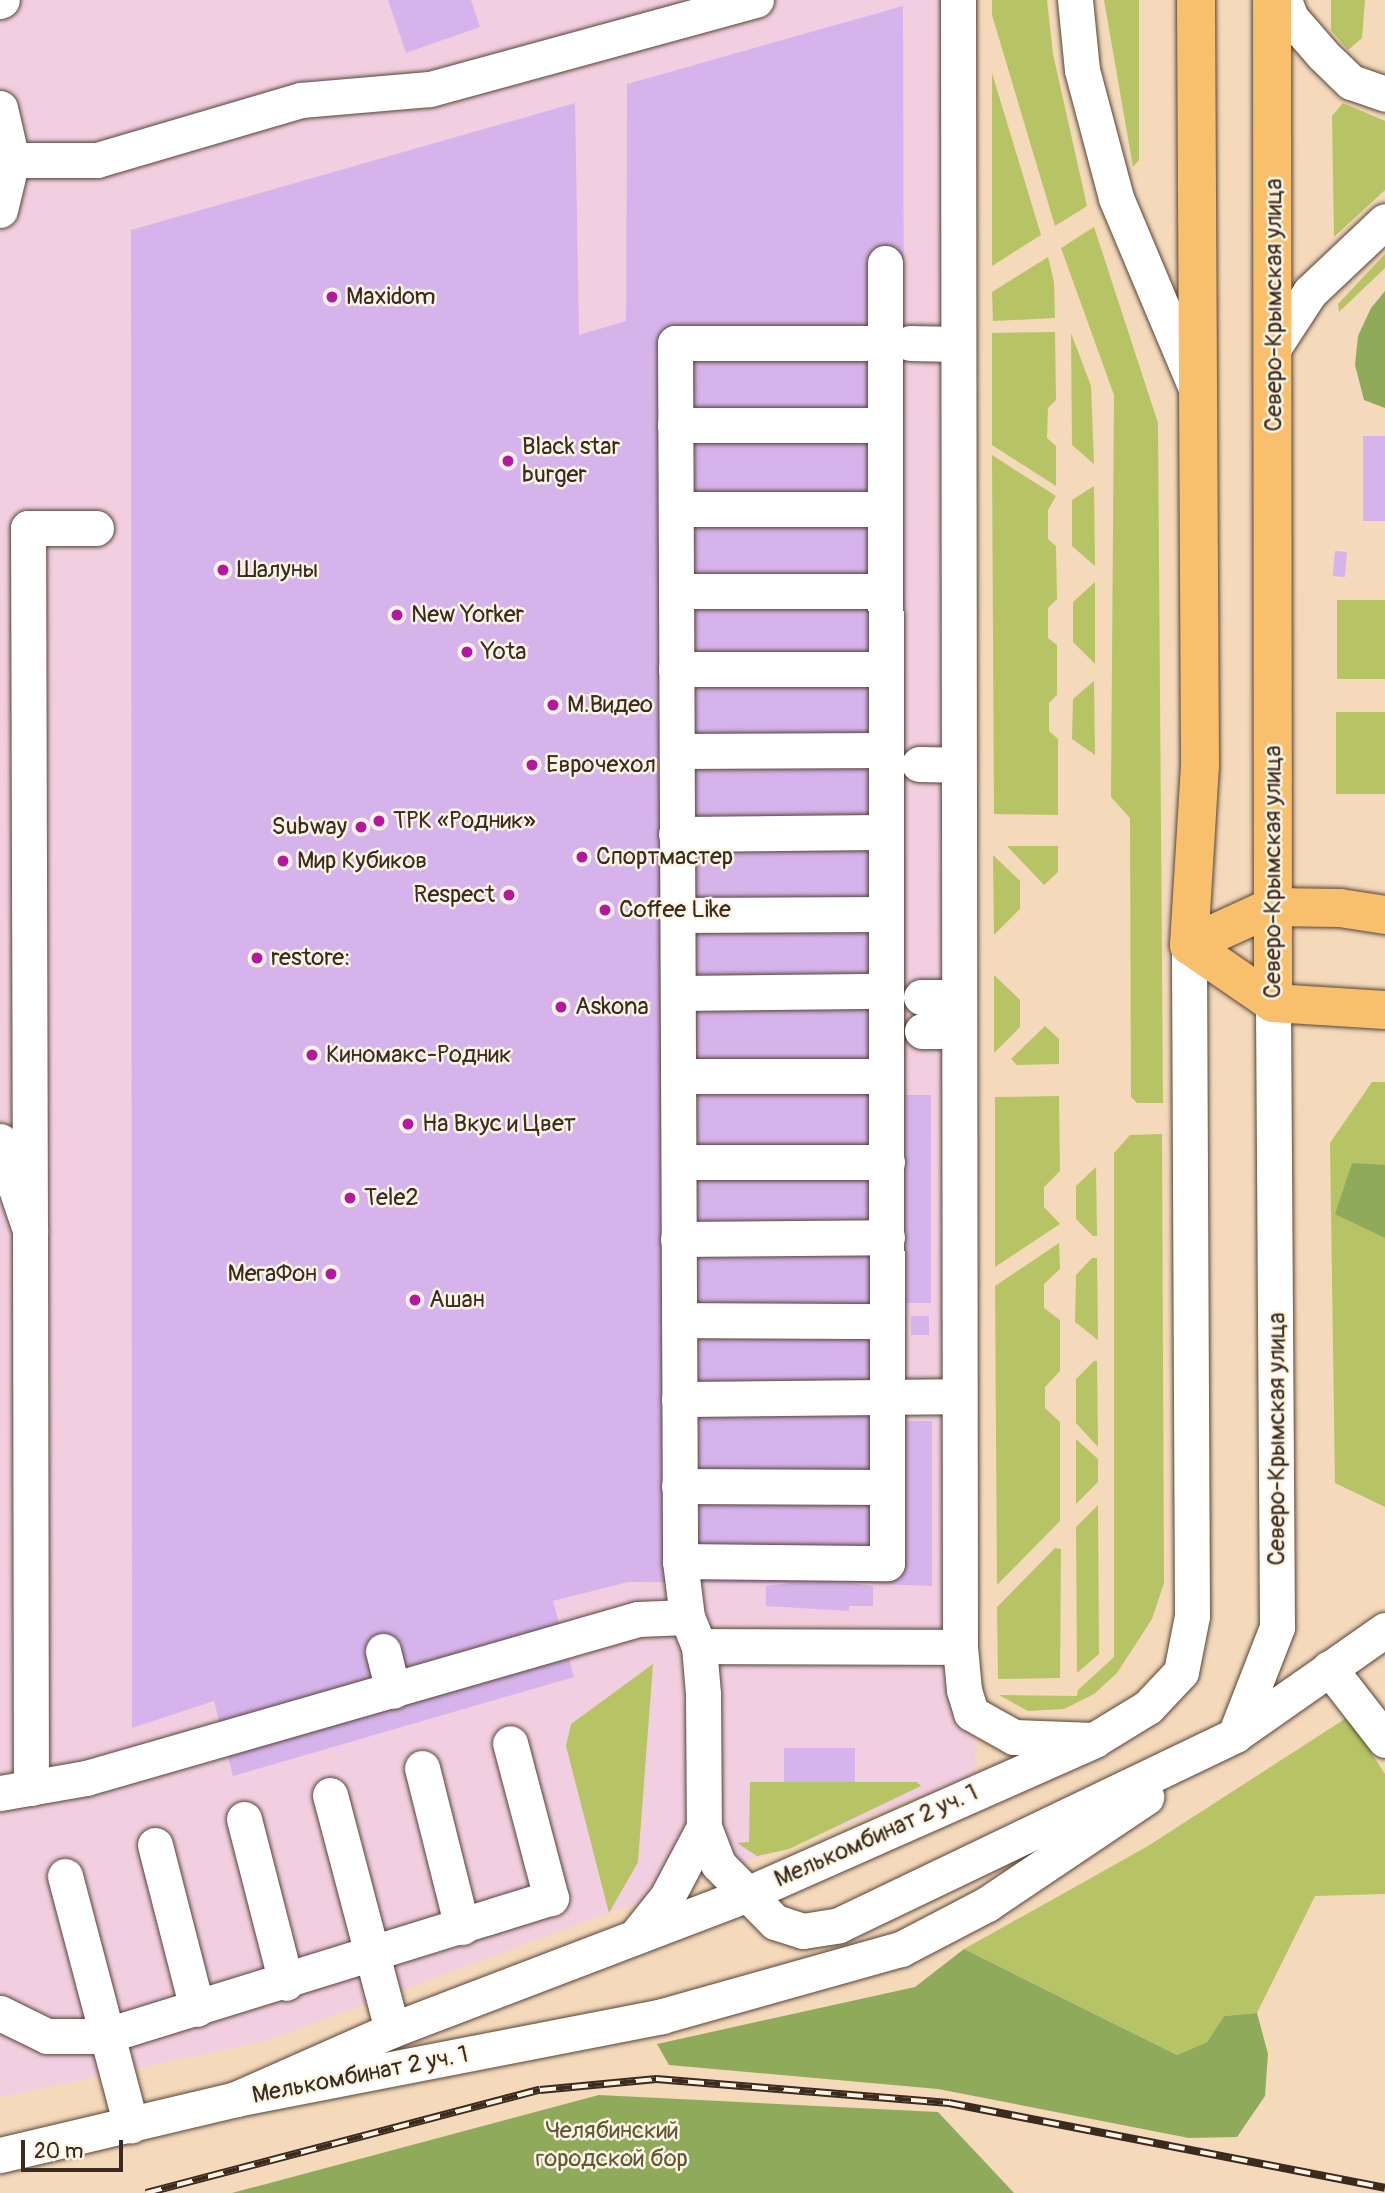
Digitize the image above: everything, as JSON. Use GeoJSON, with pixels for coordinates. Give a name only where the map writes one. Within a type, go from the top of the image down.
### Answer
{"type":"FeatureCollection","features":[{"type":"Feature","properties":{"kind":"main road"},"geometry":{"type":"LineString","coordinates":[[1189,945],[1200,765],[1196,0]]}},
{"type":"Feature","properties":{"kind":"main road","name":"Северо-Крымская улица"},"geometry":{"type":"LineString","coordinates":[[1272,0],[1273,1003]]}},
{"type":"Feature","properties":{"kind":"main road"},"geometry":{"type":"LineString","coordinates":[[1189,945],[1272,907],[1340,908],[1385,915]]}},
{"type":"Feature","properties":{"kind":"main road"},"geometry":{"type":"LineString","coordinates":[[1189,945],[1273,1003],[1385,1010]]}},
{"type":"Feature","properties":{"kind":"street"},"geometry":{"type":"LineString","coordinates":[[12,160],[97,160],[302,100],[430,89],[756,0]]}},
{"type":"Feature","properties":{"kind":"street"},"geometry":{"type":"LineString","coordinates":[[958,0],[960,1647],[964,1690],[971,1713],[1014,1737],[1094,1740]]}},
{"type":"Feature","properties":{"kind":"street"},"geometry":{"type":"LineString","coordinates":[[1075,0],[1082,71],[1116,198],[1197,390]]}},
{"type":"Feature","properties":{"kind":"street"},"geometry":{"type":"LineString","coordinates":[[1284,0],[1292,18],[1351,82],[1385,94]]}},
{"type":"Feature","properties":{"kind":"street"},"geometry":{"type":"LineString","coordinates":[[0,210],[12,160],[1,116]]}},
{"type":"Feature","properties":{"kind":"street"},"geometry":{"type":"LineString","coordinates":[[1274,347],[1310,292],[1385,221]]}},
{"type":"Feature","properties":{"kind":"street"},"geometry":{"type":"LineString","coordinates":[[680,1561],[887,1563],[883,750],[885,425],[897,343],[885,263]]}},
{"type":"Feature","properties":{"kind":"street"},"geometry":{"type":"LineString","coordinates":[[957,344],[675,343],[680,1561],[693,1631],[704,1827],[718,1864],[745,1895],[775,1922],[803,1931],[839,1925],[1235,1735],[1385,1630]]}},
{"type":"Feature","properties":{"kind":"street"},"geometry":{"type":"LineString","coordinates":[[675,425],[885,425]]}},
{"type":"Feature","properties":{"kind":"street"},"geometry":{"type":"LineString","coordinates":[[676,509],[885,509]]}},
{"type":"Feature","properties":{"kind":"street"},"geometry":{"type":"LineString","coordinates":[[96,536],[28,528],[30,1230],[15,1790],[86,1778],[638,1619],[693,1631],[960,1647]]}},
{"type":"Feature","properties":{"kind":"street"},"geometry":{"type":"LineString","coordinates":[[677,591],[884,591]]}},
{"type":"Feature","properties":{"kind":"street"},"geometry":{"type":"LineString","coordinates":[[676,669],[884,669]]}},
{"type":"Feature","properties":{"kind":"street"},"geometry":{"type":"LineString","coordinates":[[677,751],[883,750]]}},
{"type":"Feature","properties":{"kind":"street"},"geometry":{"type":"LineString","coordinates":[[919,764],[958,765]]}},
{"type":"Feature","properties":{"kind":"street"},"geometry":{"type":"LineString","coordinates":[[676,834],[884,832]]}},
{"type":"Feature","properties":{"kind":"street"},"geometry":{"type":"LineString","coordinates":[[677,915],[885,914]]}},
{"type":"Feature","properties":{"kind":"street","name":"Мелькомбинат 2 уч. 1"},"geometry":{"type":"LineString","coordinates":[[236,2099],[392,2030],[745,1895],[1094,1740],[1148,1707],[1181,1672],[1192,1616],[1189,945]]}},
{"type":"Feature","properties":{"kind":"street"},"geometry":{"type":"LineString","coordinates":[[678,993],[886,991]]}},
{"type":"Feature","properties":{"kind":"street"},"geometry":{"type":"LineString","coordinates":[[921,997],[959,997]]}},
{"type":"Feature","properties":{"kind":"street","name":"Северо-Крымская улица"},"geometry":{"type":"LineString","coordinates":[[1235,1735],[1277,1627],[1273,1003]]}},
{"type":"Feature","properties":{"kind":"street"},"geometry":{"type":"LineString","coordinates":[[922,1031],[959,1031]]}},
{"type":"Feature","properties":{"kind":"street"},"geometry":{"type":"LineString","coordinates":[[679,1076],[886,1076]]}},
{"type":"Feature","properties":{"kind":"street"},"geometry":{"type":"LineString","coordinates":[[0,1141],[30,1230]]}},
{"type":"Feature","properties":{"kind":"street"},"geometry":{"type":"LineString","coordinates":[[679,1162],[887,1162]]}},
{"type":"Feature","properties":{"kind":"street"},"geometry":{"type":"LineString","coordinates":[[678,1239],[887,1237]]}},
{"type":"Feature","properties":{"kind":"street"},"geometry":{"type":"LineString","coordinates":[[679,1320],[886,1321]]}},
{"type":"Feature","properties":{"kind":"street"},"geometry":{"type":"LineString","coordinates":[[679,1399],[959,1396]]}},
{"type":"Feature","properties":{"kind":"street"},"geometry":{"type":"LineString","coordinates":[[679,1486],[886,1487]]}},
{"type":"Feature","properties":{"kind":"street"},"geometry":{"type":"LineString","coordinates":[[383,1651],[394,1691]]}},
{"type":"Feature","properties":{"kind":"street"},"geometry":{"type":"LineString","coordinates":[[1329,1668],[1385,1740]]}},
{"type":"Feature","properties":{"kind":"street","name":"Мелькомбинат 2 уч. 1"},"geometry":{"type":"LineString","coordinates":[[236,2099],[662,2016],[901,1950],[987,1904],[1235,1735]]}},
{"type":"Feature","properties":{"kind":"street"},"geometry":{"type":"LineString","coordinates":[[0,2013],[47,2036],[104,2036],[286,1983],[551,1899],[510,1743]]}},
{"type":"Feature","properties":{"kind":"street"},"geometry":{"type":"LineString","coordinates":[[422,1768],[461,1927]]}},
{"type":"Feature","properties":{"kind":"street"},"geometry":{"type":"LineString","coordinates":[[330,1795],[392,2030]]}},
{"type":"Feature","properties":{"kind":"street"},"geometry":{"type":"LineString","coordinates":[[243,1819],[286,1983]]}},
{"type":"Feature","properties":{"kind":"street"},"geometry":{"type":"LineString","coordinates":[[635,1937],[667,1897],[704,1827]]}},
{"type":"Feature","properties":{"kind":"street"},"geometry":{"type":"LineString","coordinates":[[155,1845],[197,2009]]}},
{"type":"Feature","properties":{"kind":"street"},"geometry":{"type":"LineString","coordinates":[[65,1876],[104,2036],[131,2125]]}},
{"type":"Feature","properties":{"kind":"street"},"geometry":{"type":"LineString","coordinates":[[0,2155],[236,2099]]}},
{"type":"Feature","properties":{"kind":"shaded area"},"geometry":{"type":"Polygon","coordinates":[[[0,0],[963,0],[975,1776],[266,2041],[0,2097],[0,0]]]}},
{"type":"Feature","properties":{"kind":"green space"},"geometry":{"type":"Polygon","coordinates":[[[992,0],[1047,0],[1053,54],[1087,206],[1055,226],[992,15],[992,0]]]}},
{"type":"Feature","properties":{"kind":"green space"},"geometry":{"type":"Polygon","coordinates":[[[1104,0],[1139,0],[1139,160],[1133,167],[1104,0]]]}},
{"type":"Feature","properties":{"kind":"green space"},"geometry":{"type":"Polygon","coordinates":[[[1331,0],[1365,0],[1362,38],[1348,50],[1331,30],[1331,0]]]}},
{"type":"Feature","properties":{"kind":"green space"},"geometry":{"type":"Polygon","coordinates":[[[992,73],[1041,235],[992,266],[992,73]]]}},
{"type":"Feature","properties":{"kind":"green space"},"geometry":{"type":"Polygon","coordinates":[[[1343,103],[1385,121],[1385,190],[1334,237],[1332,116],[1343,103]]]}},
{"type":"Feature","properties":{"kind":"green space"},"geometry":{"type":"Polygon","coordinates":[[[1094,227],[1158,423],[1163,1103],[1137,1103],[1131,1097],[1130,818],[1111,797],[1114,395],[1061,248],[1094,227]]]}},
{"type":"Feature","properties":{"kind":"green space"},"geometry":{"type":"Polygon","coordinates":[[[1385,254],[1385,268],[1339,312],[1338,304],[1385,254]]]}},
{"type":"Feature","properties":{"kind":"green space"},"geometry":{"type":"Polygon","coordinates":[[[1048,257],[1054,282],[1055,318],[993,321],[992,292],[1048,257]]]}},
{"type":"Feature","properties":{"kind":"green space"},"geometry":{"type":"Polygon","coordinates":[[[1385,291],[1385,408],[1364,400],[1355,365],[1358,336],[1371,308],[1385,291]]]}},
{"type":"Feature","properties":{"kind":"green space"},"geometry":{"type":"Polygon","coordinates":[[[1055,332],[1056,400],[1048,408],[1047,438],[1056,446],[1056,486],[992,445],[992,333],[1055,332]]]}},
{"type":"Feature","properties":{"kind":"green space"},"geometry":{"type":"Polygon","coordinates":[[[1071,333],[1091,386],[1094,464],[1072,445],[1071,333]]]}},
{"type":"Feature","properties":{"kind":"green space"},"geometry":{"type":"Polygon","coordinates":[[[992,455],[1056,496],[1048,510],[1048,539],[1056,546],[1057,599],[1048,608],[1048,638],[1057,645],[1057,695],[1049,703],[1049,731],[1058,739],[1058,815],[994,814],[992,455]]]}},
{"type":"Feature","properties":{"kind":"green space"},"geometry":{"type":"Polygon","coordinates":[[[1094,486],[1095,566],[1072,546],[1072,500],[1094,486]]]}},
{"type":"Feature","properties":{"kind":"green space"},"geometry":{"type":"Polygon","coordinates":[[[1095,582],[1095,664],[1073,642],[1073,602],[1095,582]]]}},
{"type":"Feature","properties":{"kind":"green space"},"geometry":{"type":"Polygon","coordinates":[[[1337,600],[1385,600],[1385,679],[1337,679],[1337,600]]]}},
{"type":"Feature","properties":{"kind":"green space"},"geometry":{"type":"Polygon","coordinates":[[[1094,681],[1095,755],[1072,739],[1073,699],[1094,681]]]}},
{"type":"Feature","properties":{"kind":"green space"},"geometry":{"type":"Polygon","coordinates":[[[1336,712],[1385,712],[1385,794],[1336,794],[1336,712]]]}},
{"type":"Feature","properties":{"kind":"green space"},"geometry":{"type":"Polygon","coordinates":[[[1007,846],[1058,846],[1058,872],[1044,885],[1007,846]]]}},
{"type":"Feature","properties":{"kind":"green space"},"geometry":{"type":"Polygon","coordinates":[[[993,855],[1020,881],[1020,909],[994,935],[993,855]]]}},
{"type":"Feature","properties":{"kind":"green space"},"geometry":{"type":"Polygon","coordinates":[[[994,975],[1020,1000],[1020,1027],[994,1053],[994,975]]]}},
{"type":"Feature","properties":{"kind":"green space"},"geometry":{"type":"Polygon","coordinates":[[[1045,1026],[1059,1039],[1059,1064],[1017,1065],[1011,1059],[1045,1026]]]}},
{"type":"Feature","properties":{"kind":"green space"},"geometry":{"type":"Polygon","coordinates":[[[1372,1082],[1385,1082],[1385,1507],[1335,1483],[1330,1143],[1372,1082]]]}},
{"type":"Feature","properties":{"kind":"green space"},"geometry":{"type":"Polygon","coordinates":[[[1059,1096],[1060,1171],[1044,1187],[1044,1207],[1060,1224],[995,1267],[995,1097],[1059,1096]]]}},
{"type":"Feature","properties":{"kind":"green space"},"geometry":{"type":"Polygon","coordinates":[[[1162,1134],[1164,1583],[1152,1619],[1117,1673],[1094,1694],[1064,1709],[1028,1711],[999,1695],[1077,1696],[1078,1690],[1114,1657],[1114,1153],[1130,1135],[1162,1134]]]}},
{"type":"Feature","properties":{"kind":"green space"},"geometry":{"type":"Polygon","coordinates":[[[1352,1163],[1385,1165],[1385,1238],[1335,1214],[1352,1163]]]}},
{"type":"Feature","properties":{"kind":"green space"},"geometry":{"type":"Polygon","coordinates":[[[1096,1167],[1097,1236],[1093,1236],[1076,1219],[1076,1186],[1096,1167]]]}},
{"type":"Feature","properties":{"kind":"green space"},"geometry":{"type":"Polygon","coordinates":[[[1059,1243],[1060,1269],[1044,1284],[1044,1308],[1060,1320],[1060,1371],[1045,1387],[1045,1408],[1060,1422],[1060,1521],[997,1585],[995,1286],[1059,1243]]]}},
{"type":"Feature","properties":{"kind":"green space"},"geometry":{"type":"Polygon","coordinates":[[[1092,1258],[1097,1258],[1098,1340],[1075,1322],[1076,1275],[1092,1258]]]}},
{"type":"Feature","properties":{"kind":"green space"},"geometry":{"type":"Polygon","coordinates":[[[1097,1361],[1098,1447],[1076,1423],[1076,1379],[1097,1361]]]}},
{"type":"Feature","properties":{"kind":"green space"},"geometry":{"type":"Polygon","coordinates":[[[1076,1439],[1098,1459],[1098,1482],[1076,1504],[1076,1439]]]}},
{"type":"Feature","properties":{"kind":"green space"},"geometry":{"type":"Polygon","coordinates":[[[1098,1505],[1099,1654],[1077,1673],[1076,1527],[1098,1505]]]}},
{"type":"Feature","properties":{"kind":"green space"},"geometry":{"type":"Polygon","coordinates":[[[1055,1548],[1061,1549],[1060,1678],[998,1679],[997,1607],[1055,1548]]]}},
{"type":"Feature","properties":{"kind":"green space"},"geometry":{"type":"Polygon","coordinates":[[[653,1664],[638,1862],[609,1913],[566,1746],[571,1724],[653,1664]]]}},
{"type":"Feature","properties":{"kind":"green space"},"geometry":{"type":"Polygon","coordinates":[[[1348,1717],[1385,1774],[1385,1894],[1315,1896],[1257,2013],[1224,2016],[1207,2042],[1177,2055],[964,1949],[1148,1846],[1348,1717]]]}},
{"type":"Feature","properties":{"kind":"green space"},"geometry":{"type":"Polygon","coordinates":[[[750,1782],[917,1782],[921,1786],[789,1849],[757,1856],[737,1843],[749,1842],[750,1782]]]}},
{"type":"Feature","properties":{"kind":"green space"},"geometry":{"type":"Polygon","coordinates":[[[964,1949],[1177,2055],[1207,2042],[1224,2016],[1257,2013],[1268,2054],[1265,2096],[1237,2137],[1189,2138],[938,2089],[669,2065],[657,2044],[915,1987],[964,1949]]]}},
{"type":"Feature","properties":{"kind":"green space","name":"Челябинский городской бор"},"geometry":{"type":"Polygon","coordinates":[[[599,2095],[938,2112],[1014,2193],[232,2193],[599,2095]]]}},
{"type":"Feature","properties":{"kind":"building"},"geometry":{"type":"Polygon","coordinates":[[[388,0],[471,0],[480,27],[406,53],[388,0]]]}},
{"type":"Feature","properties":{"kind":"building"},"geometry":{"type":"Polygon","coordinates":[[[903,6],[906,1095],[931,1095],[931,1303],[906,1303],[906,1421],[932,1421],[932,1586],[849,1583],[873,1586],[873,1606],[849,1606],[849,1611],[766,1606],[766,1586],[790,1583],[628,1582],[553,1601],[574,1677],[233,1776],[214,1701],[132,1728],[131,230],[575,103],[579,335],[626,321],[627,84],[903,6]]]}},
{"type":"Feature","properties":{"kind":"building"},"geometry":{"type":"Polygon","coordinates":[[[1363,436],[1385,436],[1385,521],[1363,521],[1363,436]]]}},
{"type":"Feature","properties":{"kind":"building"},"geometry":{"type":"Polygon","coordinates":[[[1335,551],[1347,552],[1345,577],[1333,576],[1335,551]]]}},
{"type":"Feature","properties":{"kind":"building"},"geometry":{"type":"Polygon","coordinates":[[[911,1316],[929,1316],[929,1335],[911,1335],[911,1316]]]}},
{"type":"Feature","properties":{"kind":"building"},"geometry":{"type":"Polygon","coordinates":[[[784,1748],[855,1748],[855,1782],[784,1782],[784,1748]]]}},
{"type":"Feature","properties":{"kind":"railway"},"geometry":{"type":"LineString","coordinates":[[146,2193],[540,2090],[656,2079],[949,2103],[1385,2188]]}},
{"type":"Feature","properties":{"kind":"place","name":"Maxidom"},"geometry":{"type":"Point","coordinates":[332,297]}},
{"type":"Feature","properties":{"kind":"place","name":"Black star burger"},"geometry":{"type":"Point","coordinates":[508,461]}},
{"type":"Feature","properties":{"kind":"place","name":"Шалуны"},"geometry":{"type":"Point","coordinates":[223,570]}},
{"type":"Feature","properties":{"kind":"place","name":"New Yorker"},"geometry":{"type":"Point","coordinates":[397,615]}},
{"type":"Feature","properties":{"kind":"place","name":"Yota"},"geometry":{"type":"Point","coordinates":[467,652]}},
{"type":"Feature","properties":{"kind":"place","name":"М.Видео"},"geometry":{"type":"Point","coordinates":[553,705]}},
{"type":"Feature","properties":{"kind":"place","name":"Еврочехол"},"geometry":{"type":"Point","coordinates":[532,765]}},
{"type":"Feature","properties":{"kind":"place","name":"ТРК «Родник»"},"geometry":{"type":"Point","coordinates":[379,821]}},
{"type":"Feature","properties":{"kind":"place","name":"Subway"},"geometry":{"type":"Point","coordinates":[361,827]}},
{"type":"Feature","properties":{"kind":"place","name":"Спортмастер"},"geometry":{"type":"Point","coordinates":[582,857]}},
{"type":"Feature","properties":{"kind":"place","name":"Мир Кубиков"},"geometry":{"type":"Point","coordinates":[283,861]}},
{"type":"Feature","properties":{"kind":"place","name":"Respect"},"geometry":{"type":"Point","coordinates":[509,895]}},
{"type":"Feature","properties":{"kind":"place","name":"Coffee Like"},"geometry":{"type":"Point","coordinates":[605,910]}},
{"type":"Feature","properties":{"kind":"place","name":"restore:"},"geometry":{"type":"Point","coordinates":[257,958]}},
{"type":"Feature","properties":{"kind":"place","name":"Askona"},"geometry":{"type":"Point","coordinates":[561,1007]}},
{"type":"Feature","properties":{"kind":"place","name":"Киномакс-Родник"},"geometry":{"type":"Point","coordinates":[312,1055]}},
{"type":"Feature","properties":{"kind":"place","name":"На Вкус и Цвет"},"geometry":{"type":"Point","coordinates":[408,1124]}},
{"type":"Feature","properties":{"kind":"place","name":"Tele2"},"geometry":{"type":"Point","coordinates":[350,1198]}},
{"type":"Feature","properties":{"kind":"place","name":"МегаФон"},"geometry":{"type":"Point","coordinates":[331,1274]}},
{"type":"Feature","properties":{"kind":"place","name":"Ашан"},"geometry":{"type":"Point","coordinates":[415,1300]}}]}
